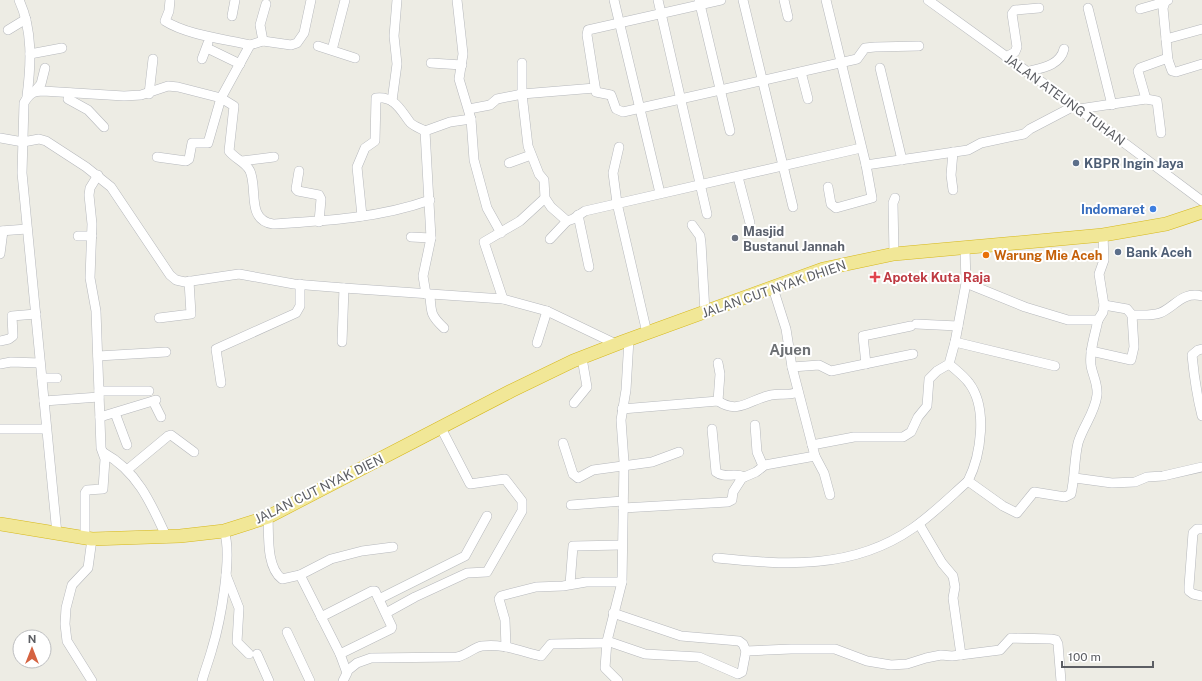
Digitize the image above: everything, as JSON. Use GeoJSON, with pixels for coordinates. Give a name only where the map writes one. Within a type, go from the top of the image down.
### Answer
{"type":"FeatureCollection","features":[{"type":"Feature","properties":{"kind":"highway","name":"JALAN CUT NYAK DHIEN"},"geometry":{"type":"LineString","coordinates":[[484,405],[582,358],[823,269],[894,254],[1103,235],[1166,224],[1201,209]]}},
{"type":"Feature","properties":{"kind":"highway","name":"JALAN CUT NYAK DIEN"},"geometry":{"type":"LineString","coordinates":[[0,524],[88,539],[166,536],[224,531],[268,517],[484,405]]}},
{"type":"Feature","properties":{"kind":"street"},"geometry":{"type":"LineString","coordinates":[[19,0],[26,19],[30,54],[31,94]]}},
{"type":"Feature","properties":{"kind":"street"},"geometry":{"type":"LineString","coordinates":[[232,16],[235,0]]}},
{"type":"Feature","properties":{"kind":"street"},"geometry":{"type":"LineString","coordinates":[[168,1],[165,20],[190,30],[250,45],[263,41],[291,45],[297,43],[304,33],[311,0]]}},
{"type":"Feature","properties":{"kind":"street"},"geometry":{"type":"LineString","coordinates":[[332,50],[345,0]]}},
{"type":"Feature","properties":{"kind":"street"},"geometry":{"type":"LineString","coordinates":[[392,101],[397,64],[394,36],[397,0]]}},
{"type":"Feature","properties":{"kind":"street"},"geometry":{"type":"LineString","coordinates":[[457,0],[463,54],[460,79],[471,119],[474,160],[488,208],[501,233]]}},
{"type":"Feature","properties":{"kind":"street"},"geometry":{"type":"LineString","coordinates":[[614,0],[660,193]]}},
{"type":"Feature","properties":{"kind":"street"},"geometry":{"type":"LineString","coordinates":[[658,0],[679,100],[701,184],[706,214]]}},
{"type":"Feature","properties":{"kind":"street"},"geometry":{"type":"LineString","coordinates":[[721,0],[700,2],[660,14],[589,30],[587,33],[595,88],[598,94],[612,97],[618,111],[640,110],[720,90],[841,63],[859,58],[865,48],[919,46]]}},
{"type":"Feature","properties":{"kind":"street"},"geometry":{"type":"LineString","coordinates":[[743,0],[793,207]]}},
{"type":"Feature","properties":{"kind":"street"},"geometry":{"type":"LineString","coordinates":[[784,0],[788,17]]}},
{"type":"Feature","properties":{"kind":"street"},"geometry":{"type":"LineString","coordinates":[[826,0],[866,165],[872,198],[836,208],[831,204],[828,187]]}},
{"type":"Feature","properties":{"kind":"street","name":"JALAN ATEUNG TUHAN"},"geometry":{"type":"LineString","coordinates":[[928,0],[1026,72],[1077,107],[1201,209]]}},
{"type":"Feature","properties":{"kind":"street"},"geometry":{"type":"LineString","coordinates":[[1140,9],[1167,1]]}},
{"type":"Feature","properties":{"kind":"street"},"geometry":{"type":"LineString","coordinates":[[1167,1],[1163,8],[1168,60],[1172,71],[1176,72],[1202,64]]}},
{"type":"Feature","properties":{"kind":"street"},"geometry":{"type":"LineString","coordinates":[[700,2],[730,131]]}},
{"type":"Feature","properties":{"kind":"street"},"geometry":{"type":"LineString","coordinates":[[263,41],[260,25],[266,4]]}},
{"type":"Feature","properties":{"kind":"street"},"geometry":{"type":"LineString","coordinates":[[1006,57],[1015,52],[1017,48],[1012,14],[1015,10],[1039,8]]}},
{"type":"Feature","properties":{"kind":"street"},"geometry":{"type":"LineString","coordinates":[[1088,8],[1112,105]]}},
{"type":"Feature","properties":{"kind":"street"},"geometry":{"type":"LineString","coordinates":[[8,30],[26,19]]}},
{"type":"Feature","properties":{"kind":"street"},"geometry":{"type":"LineString","coordinates":[[1166,39],[1202,29]]}},
{"type":"Feature","properties":{"kind":"street"},"geometry":{"type":"LineString","coordinates":[[202,59],[211,36]]}},
{"type":"Feature","properties":{"kind":"street"},"geometry":{"type":"LineString","coordinates":[[157,157],[186,161],[189,159],[192,143],[208,143],[221,98],[250,45]]}},
{"type":"Feature","properties":{"kind":"street"},"geometry":{"type":"LineString","coordinates":[[318,46],[355,58]]}},
{"type":"Feature","properties":{"kind":"street"},"geometry":{"type":"LineString","coordinates":[[30,54],[62,48]]}},
{"type":"Feature","properties":{"kind":"street"},"geometry":{"type":"LineString","coordinates":[[206,48],[240,64]]}},
{"type":"Feature","properties":{"kind":"street"},"geometry":{"type":"LineString","coordinates":[[1026,72],[1055,62],[1062,57],[1064,49]]}},
{"type":"Feature","properties":{"kind":"street"},"geometry":{"type":"LineString","coordinates":[[149,94],[153,58]]}},
{"type":"Feature","properties":{"kind":"street"},"geometry":{"type":"LineString","coordinates":[[1146,99],[1138,71],[1140,68],[1168,60]]}},
{"type":"Feature","properties":{"kind":"street"},"geometry":{"type":"LineString","coordinates":[[431,63],[462,65]]}},
{"type":"Feature","properties":{"kind":"street"},"geometry":{"type":"LineString","coordinates":[[522,63],[522,94],[526,134],[531,155],[539,174],[544,180],[545,198],[551,207],[567,221]]}},
{"type":"Feature","properties":{"kind":"street"},"geometry":{"type":"LineString","coordinates":[[45,68],[41,84],[24,103],[22,173],[57,534]]}},
{"type":"Feature","properties":{"kind":"street"},"geometry":{"type":"LineString","coordinates":[[880,68],[902,160]]}},
{"type":"Feature","properties":{"kind":"street"},"geometry":{"type":"LineString","coordinates":[[801,72],[808,99]]}},
{"type":"Feature","properties":{"kind":"street"},"geometry":{"type":"LineString","coordinates":[[31,94],[70,93],[124,96],[149,94],[168,86],[178,86],[221,98],[234,106],[230,152],[242,161],[250,171],[253,197],[261,220],[273,224],[319,222],[362,216],[407,209],[430,200]]}},
{"type":"Feature","properties":{"kind":"street"},"geometry":{"type":"LineString","coordinates":[[469,109],[490,105],[497,99],[522,94],[595,88]]}},
{"type":"Feature","properties":{"kind":"street"},"geometry":{"type":"LineString","coordinates":[[70,93],[68,99],[88,110],[104,127]]}},
{"type":"Feature","properties":{"kind":"street"},"geometry":{"type":"LineString","coordinates":[[362,216],[358,167],[365,148],[375,141],[376,98],[392,101],[401,108],[414,126],[425,131],[450,122],[471,119]]}},
{"type":"Feature","properties":{"kind":"street"},"geometry":{"type":"LineString","coordinates":[[866,165],[968,150],[981,144],[1024,134],[1030,129],[1077,107],[1112,105],[1146,99],[1157,101],[1160,133]]}},
{"type":"Feature","properties":{"kind":"street"},"geometry":{"type":"LineString","coordinates":[[425,131],[431,238],[423,276],[433,318],[444,328]]}},
{"type":"Feature","properties":{"kind":"street"},"geometry":{"type":"LineString","coordinates":[[0,138],[46,140],[98,176],[111,187],[170,275],[176,280],[188,281],[239,274],[300,284],[428,295],[503,298],[527,302],[560,314],[622,342],[626,390],[622,409],[624,467],[622,582],[606,642],[605,668],[617,681]]}},
{"type":"Feature","properties":{"kind":"street"},"geometry":{"type":"LineString","coordinates":[[619,147],[613,173],[617,203],[647,334]]}},
{"type":"Feature","properties":{"kind":"street"},"geometry":{"type":"LineString","coordinates":[[550,239],[567,221],[573,220],[585,211],[861,148]]}},
{"type":"Feature","properties":{"kind":"street"},"geometry":{"type":"LineString","coordinates":[[953,152],[951,176],[953,190]]}},
{"type":"Feature","properties":{"kind":"street"},"geometry":{"type":"LineString","coordinates":[[509,163],[531,155]]}},
{"type":"Feature","properties":{"kind":"street"},"geometry":{"type":"LineString","coordinates":[[242,161],[274,156]]}},
{"type":"Feature","properties":{"kind":"street"},"geometry":{"type":"LineString","coordinates":[[299,171],[296,189],[298,191],[319,195],[321,199],[319,222]]}},
{"type":"Feature","properties":{"kind":"street"},"geometry":{"type":"LineString","coordinates":[[98,176],[90,188],[89,195],[92,236],[90,278],[96,311],[101,448],[104,453],[115,459],[127,470],[148,496],[166,536]]}},
{"type":"Feature","properties":{"kind":"street"},"geometry":{"type":"LineString","coordinates":[[738,176],[750,223]]}},
{"type":"Feature","properties":{"kind":"street"},"geometry":{"type":"LineString","coordinates":[[503,298],[484,242],[520,221],[545,198]]}},
{"type":"Feature","properties":{"kind":"street"},"geometry":{"type":"LineString","coordinates":[[894,254],[893,203],[895,198]]}},
{"type":"Feature","properties":{"kind":"street"},"geometry":{"type":"LineString","coordinates":[[578,215],[589,267]]}},
{"type":"Feature","properties":{"kind":"street"},"geometry":{"type":"LineString","coordinates":[[692,225],[700,236],[705,312]]}},
{"type":"Feature","properties":{"kind":"street"},"geometry":{"type":"LineString","coordinates":[[0,254],[2,231],[27,229]]}},
{"type":"Feature","properties":{"kind":"street"},"geometry":{"type":"LineString","coordinates":[[968,481],[1003,506],[1017,513],[1034,492],[1065,497],[1071,494],[1075,478],[1074,465],[1079,442],[1094,408],[1097,394],[1097,386],[1091,366],[1091,350],[1098,320],[1103,312],[1104,305],[1099,274],[1104,260],[1103,235]]}},
{"type":"Feature","properties":{"kind":"street"},"geometry":{"type":"LineString","coordinates":[[78,236],[92,236]]}},
{"type":"Feature","properties":{"kind":"street"},"geometry":{"type":"LineString","coordinates":[[411,238],[431,238]]}},
{"type":"Feature","properties":{"kind":"street"},"geometry":{"type":"LineString","coordinates":[[812,445],[854,437],[903,437],[912,432],[918,416],[928,406],[929,379],[937,371],[949,364],[955,342],[966,282],[964,248]]}},
{"type":"Feature","properties":{"kind":"street"},"geometry":{"type":"LineString","coordinates":[[159,318],[191,314],[188,281]]}},
{"type":"Feature","properties":{"kind":"street"},"geometry":{"type":"LineString","coordinates":[[966,282],[1026,307],[1068,320],[1098,320]]}},
{"type":"Feature","properties":{"kind":"street"},"geometry":{"type":"LineString","coordinates":[[221,383],[216,348],[296,313],[300,306],[300,284]]}},
{"type":"Feature","properties":{"kind":"street"},"geometry":{"type":"LineString","coordinates":[[342,342],[344,288]]}},
{"type":"Feature","properties":{"kind":"street"},"geometry":{"type":"LineString","coordinates":[[772,288],[786,329],[792,367],[815,456],[824,473],[830,495]]}},
{"type":"Feature","properties":{"kind":"street"},"geometry":{"type":"LineString","coordinates":[[1132,315],[1154,315],[1162,312],[1192,294],[1202,296]]}},
{"type":"Feature","properties":{"kind":"street"},"geometry":{"type":"LineString","coordinates":[[527,302],[547,312],[560,314]]}},
{"type":"Feature","properties":{"kind":"street"},"geometry":{"type":"LineString","coordinates":[[1091,350],[1135,362],[1132,315],[1127,309],[1104,305]]}},
{"type":"Feature","properties":{"kind":"street"},"geometry":{"type":"LineString","coordinates":[[537,343],[547,312]]}},
{"type":"Feature","properties":{"kind":"street"},"geometry":{"type":"LineString","coordinates":[[0,341],[9,339],[13,336],[12,316],[36,314]]}},
{"type":"Feature","properties":{"kind":"street"},"geometry":{"type":"LineString","coordinates":[[866,364],[863,336],[914,325],[958,326]]}},
{"type":"Feature","properties":{"kind":"street"},"geometry":{"type":"LineString","coordinates":[[955,342],[1055,366]]}},
{"type":"Feature","properties":{"kind":"street"},"geometry":{"type":"LineString","coordinates":[[1202,349],[1198,350],[1192,355],[1194,386],[1198,394],[1202,416]]}},
{"type":"Feature","properties":{"kind":"street"},"geometry":{"type":"LineString","coordinates":[[98,356],[166,352]]}},
{"type":"Feature","properties":{"kind":"street"},"geometry":{"type":"LineString","coordinates":[[792,367],[819,365],[831,371],[913,354]]}},
{"type":"Feature","properties":{"kind":"street"},"geometry":{"type":"LineString","coordinates":[[574,402],[587,387],[582,358]]}},
{"type":"Feature","properties":{"kind":"street"},"geometry":{"type":"LineString","coordinates":[[0,364],[7,362],[40,363]]}},
{"type":"Feature","properties":{"kind":"street"},"geometry":{"type":"LineString","coordinates":[[718,363],[720,374],[718,400]]}},
{"type":"Feature","properties":{"kind":"street"},"geometry":{"type":"LineString","coordinates":[[717,558],[770,564],[813,563],[866,552],[889,542],[919,524],[968,481],[979,454],[979,409],[974,392],[969,383],[949,364]]}},
{"type":"Feature","properties":{"kind":"street"},"geometry":{"type":"LineString","coordinates":[[42,378],[57,378]]}},
{"type":"Feature","properties":{"kind":"street"},"geometry":{"type":"LineString","coordinates":[[44,401],[99,394],[149,391]]}},
{"type":"Feature","properties":{"kind":"street"},"geometry":{"type":"LineString","coordinates":[[622,409],[718,400],[731,407],[752,403],[772,394],[793,394],[798,392]]}},
{"type":"Feature","properties":{"kind":"street"},"geometry":{"type":"LineString","coordinates":[[100,417],[154,401],[161,417]]}},
{"type":"Feature","properties":{"kind":"street"},"geometry":{"type":"LineString","coordinates":[[115,413],[127,445]]}},
{"type":"Feature","properties":{"kind":"street"},"geometry":{"type":"LineString","coordinates":[[755,425],[756,452],[763,466]]}},
{"type":"Feature","properties":{"kind":"street"},"geometry":{"type":"LineString","coordinates":[[386,613],[415,597],[467,574],[487,572],[522,511],[522,501],[506,479],[470,484],[441,428]]}},
{"type":"Feature","properties":{"kind":"street"},"geometry":{"type":"LineString","coordinates":[[0,429],[46,430]]}},
{"type":"Feature","properties":{"kind":"street"},"geometry":{"type":"LineString","coordinates":[[712,429],[716,472],[722,476],[739,475],[744,477]]}},
{"type":"Feature","properties":{"kind":"street"},"geometry":{"type":"LineString","coordinates":[[127,470],[171,435],[194,452]]}},
{"type":"Feature","properties":{"kind":"street"},"geometry":{"type":"LineString","coordinates":[[563,443],[575,477],[578,478],[593,470],[652,462],[679,452]]}},
{"type":"Feature","properties":{"kind":"street"},"geometry":{"type":"LineString","coordinates":[[92,681],[67,641],[65,624],[66,608],[72,585],[88,568],[86,493],[88,490],[103,489],[104,453]]}},
{"type":"Feature","properties":{"kind":"street"},"geometry":{"type":"LineString","coordinates":[[571,505],[728,502],[732,500],[734,489],[744,477],[756,472],[763,466],[815,456]]}},
{"type":"Feature","properties":{"kind":"street"},"geometry":{"type":"LineString","coordinates":[[1075,478],[1112,483],[1135,482],[1147,477],[1163,476],[1202,467]]}},
{"type":"Feature","properties":{"kind":"street"},"geometry":{"type":"LineString","coordinates":[[379,599],[438,571],[465,556],[487,516]]}},
{"type":"Feature","properties":{"kind":"street"},"geometry":{"type":"LineString","coordinates":[[268,517],[271,560],[275,572],[282,579],[300,575],[331,559],[362,551],[393,546]]}},
{"type":"Feature","properties":{"kind":"street"},"geometry":{"type":"LineString","coordinates":[[919,524],[942,563],[952,576],[955,587],[953,598],[961,655]]}},
{"type":"Feature","properties":{"kind":"street"},"geometry":{"type":"LineString","coordinates":[[1202,529],[1197,529],[1193,534],[1189,591],[1193,594],[1202,596]]}},
{"type":"Feature","properties":{"kind":"street"},"geometry":{"type":"LineString","coordinates":[[202,681],[213,648],[226,575],[227,539],[224,531]]}},
{"type":"Feature","properties":{"kind":"street"},"geometry":{"type":"LineString","coordinates":[[570,584],[574,546],[622,545]]}},
{"type":"Feature","properties":{"kind":"street"},"geometry":{"type":"LineString","coordinates":[[465,556],[475,573]]}},
{"type":"Feature","properties":{"kind":"street"},"geometry":{"type":"LineString","coordinates":[[438,571],[443,584]]}},
{"type":"Feature","properties":{"kind":"street"},"geometry":{"type":"LineString","coordinates":[[226,575],[239,608],[237,644],[253,654],[269,681]]}},
{"type":"Feature","properties":{"kind":"street"},"geometry":{"type":"LineString","coordinates":[[300,575],[347,671]]}},
{"type":"Feature","properties":{"kind":"street"},"geometry":{"type":"LineString","coordinates":[[506,647],[505,620],[499,597],[534,587],[622,582]]}},
{"type":"Feature","properties":{"kind":"street"},"geometry":{"type":"LineString","coordinates":[[409,585],[415,597]]}},
{"type":"Feature","properties":{"kind":"street"},"geometry":{"type":"LineString","coordinates":[[321,617],[372,591],[375,591],[392,627],[391,629],[340,654]]}},
{"type":"Feature","properties":{"kind":"street"},"geometry":{"type":"LineString","coordinates":[[343,681],[347,671],[357,663],[371,658],[457,656],[470,653],[481,646],[506,647],[541,656],[551,644],[606,642],[645,654],[699,657],[738,674],[742,672],[746,651],[743,644],[738,641],[681,636],[613,613]]}},
{"type":"Feature","properties":{"kind":"street"},"geometry":{"type":"LineString","coordinates":[[287,632],[310,681]]}},
{"type":"Feature","properties":{"kind":"street"},"geometry":{"type":"LineString","coordinates":[[746,651],[835,649],[867,661],[890,665],[907,664],[941,655],[961,655],[1000,650],[1011,638],[1051,639],[1056,640],[1058,644],[1061,681]]}},
{"type":"Feature","properties":{"kind":"place","name":"KBPR Ingin Jaya"},"geometry":{"type":"Point","coordinates":[1076,163]}},
{"type":"Feature","properties":{"kind":"place","name":"Indomaret"},"geometry":{"type":"Point","coordinates":[1153,209]}},
{"type":"Feature","properties":{"kind":"place","name":"Masjid Bustanul Jannah"},"geometry":{"type":"Point","coordinates":[735,238]}},
{"type":"Feature","properties":{"kind":"place","name":"Bank Aceh"},"geometry":{"type":"Point","coordinates":[1118,252]}},
{"type":"Feature","properties":{"kind":"place","name":"Warung Mie Aceh"},"geometry":{"type":"Point","coordinates":[986,255]}},
{"type":"Feature","properties":{"kind":"place","name":"Apotek Kuta Raja"},"geometry":{"type":"Point","coordinates":[875,277]}},
{"type":"Feature","properties":{"kind":"district","name":"Ajuen"},"geometry":{"type":"Point","coordinates":[790,349]}}]}
